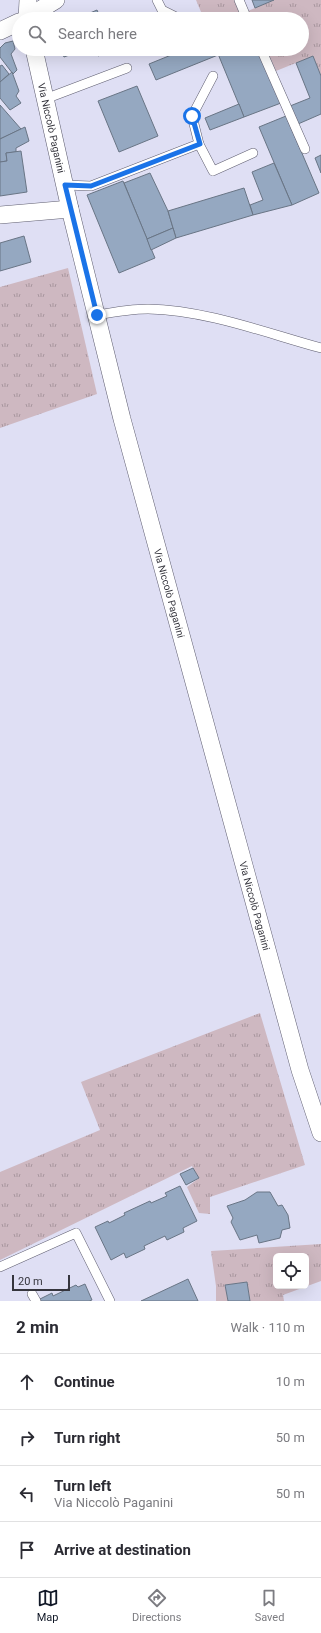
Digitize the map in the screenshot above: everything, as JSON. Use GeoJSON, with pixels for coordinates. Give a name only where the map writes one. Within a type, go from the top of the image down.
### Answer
{"type":"FeatureCollection","features":[{"type":"Feature","properties":{"kind":"street"},"geometry":{"type":"LineString","coordinates":[[26,12],[28,0]]}},
{"type":"Feature","properties":{"kind":"street"},"geometry":{"type":"LineString","coordinates":[[37,12],[56,0]]}},
{"type":"Feature","properties":{"kind":"street"},"geometry":{"type":"LineString","coordinates":[[0,31],[12,26]]}},
{"type":"Feature","properties":{"kind":"street","name":"Via Niccolò Paganini"},"geometry":{"type":"LineString","coordinates":[[36,56],[70,209],[122,419],[298,1062],[321,1133]]}},
{"type":"Feature","properties":{"kind":"street"},"geometry":{"type":"LineString","coordinates":[[0,216],[70,209]]}},
{"type":"Feature","properties":{"kind":"lane"},"geometry":{"type":"LineString","coordinates":[[157,0],[162,10],[166,12]]}},
{"type":"Feature","properties":{"kind":"lane"},"geometry":{"type":"LineString","coordinates":[[239,0],[244,12]]}},
{"type":"Feature","properties":{"kind":"lane"},"geometry":{"type":"LineString","coordinates":[[263,56],[305,148]]}},
{"type":"Feature","properties":{"kind":"lane"},"geometry":{"type":"LineString","coordinates":[[45,98],[127,68]]}},
{"type":"Feature","properties":{"kind":"lane"},"geometry":{"type":"LineString","coordinates":[[213,76],[192,116],[200,144],[213,171],[254,153]]}},
{"type":"Feature","properties":{"kind":"lane"},"geometry":{"type":"LineString","coordinates":[[65,185],[91,186],[200,144]]}},
{"type":"Feature","properties":{"kind":"lane"},"geometry":{"type":"LineString","coordinates":[[97,315],[142,310],[185,313],[240,325],[321,348]]}},
{"type":"Feature","properties":{"kind":"lane"},"geometry":{"type":"LineString","coordinates":[[0,1267],[76,1233],[110,1301]]}},
{"type":"Feature","properties":{"kind":"green space"},"geometry":{"type":"Polygon","coordinates":[[[196,0],[236,0],[242,12],[201,12],[196,0]]]}},
{"type":"Feature","properties":{"kind":"green space"},"geometry":{"type":"Polygon","coordinates":[[[273,0],[321,0],[321,76],[313,56],[276,71],[269,56],[309,56],[309,12],[248,11],[273,0]]]}},
{"type":"Feature","properties":{"kind":"green space"},"geometry":{"type":"Polygon","coordinates":[[[68,268],[97,394],[0,428],[0,287],[68,268]]]}},
{"type":"Feature","properties":{"kind":"green space"},"geometry":{"type":"Polygon","coordinates":[[[260,1013],[305,1165],[210,1197],[210,1214],[199,1213],[187,1187],[199,1178],[192,1166],[0,1260],[0,1172],[100,1130],[81,1082],[260,1013]]]}},
{"type":"Feature","properties":{"kind":"green space"},"geometry":{"type":"Polygon","coordinates":[[[321,1244],[321,1281],[309,1285],[309,1253],[273,1253],[273,1289],[299,1289],[283,1295],[284,1301],[250,1301],[247,1282],[225,1285],[228,1301],[216,1301],[216,1286],[211,1251],[321,1244]]]}},
{"type":"Feature","properties":{"kind":"building"},"geometry":{"type":"Polygon","coordinates":[[[252,0],[274,0],[255,8],[252,0]]]}},
{"type":"Feature","properties":{"kind":"building"},"geometry":{"type":"Polygon","coordinates":[[[12,41],[11,54],[17,70],[13,74],[0,57],[0,48],[5,43],[12,41]]]}},
{"type":"Feature","properties":{"kind":"building"},"geometry":{"type":"Polygon","coordinates":[[[169,56],[216,56],[156,80],[149,64],[169,56]]]}},
{"type":"Feature","properties":{"kind":"building"},"geometry":{"type":"Polygon","coordinates":[[[219,56],[261,56],[281,103],[244,117],[219,56]]]}},
{"type":"Feature","properties":{"kind":"building"},"geometry":{"type":"Polygon","coordinates":[[[313,56],[321,76],[321,114],[298,124],[290,106],[310,98],[296,63],[313,56]]]}},
{"type":"Feature","properties":{"kind":"building"},"geometry":{"type":"Polygon","coordinates":[[[2,65],[9,74],[0,82],[0,66],[2,65]]]}},
{"type":"Feature","properties":{"kind":"building"},"geometry":{"type":"Polygon","coordinates":[[[12,72],[19,91],[16,96],[21,103],[10,110],[0,98],[0,82],[12,72]]]}},
{"type":"Feature","properties":{"kind":"building"},"geometry":{"type":"Polygon","coordinates":[[[137,86],[158,136],[119,152],[98,101],[137,86]]]}},
{"type":"Feature","properties":{"kind":"building"},"geometry":{"type":"Polygon","coordinates":[[[239,104],[244,117],[210,130],[205,118],[239,104]]]}},
{"type":"Feature","properties":{"kind":"building"},"geometry":{"type":"Polygon","coordinates":[[[0,105],[21,129],[0,139],[0,105]]]}},
{"type":"Feature","properties":{"kind":"building"},"geometry":{"type":"Polygon","coordinates":[[[286,116],[319,193],[292,205],[259,127],[286,116]]]}},
{"type":"Feature","properties":{"kind":"building"},"geometry":{"type":"Polygon","coordinates":[[[25,127],[29,141],[16,148],[16,152],[6,153],[7,161],[0,162],[0,139],[25,127]]]}},
{"type":"Feature","properties":{"kind":"building"},"geometry":{"type":"Polygon","coordinates":[[[21,151],[27,192],[0,196],[0,162],[7,161],[6,153],[21,151]]]}},
{"type":"Feature","properties":{"kind":"building"},"geometry":{"type":"Polygon","coordinates":[[[321,155],[321,173],[315,158],[321,155]]]}},
{"type":"Feature","properties":{"kind":"building"},"geometry":{"type":"Polygon","coordinates":[[[274,163],[292,205],[253,215],[250,205],[263,200],[252,172],[274,163]]]}},
{"type":"Feature","properties":{"kind":"building"},"geometry":{"type":"Polygon","coordinates":[[[150,173],[168,211],[173,228],[147,239],[124,183],[150,173]]]}},
{"type":"Feature","properties":{"kind":"building"},"geometry":{"type":"Polygon","coordinates":[[[123,181],[155,258],[119,273],[87,195],[123,181]]]}},
{"type":"Feature","properties":{"kind":"building"},"geometry":{"type":"Polygon","coordinates":[[[244,188],[253,215],[176,238],[168,211],[244,188]]]}},
{"type":"Feature","properties":{"kind":"building"},"geometry":{"type":"Polygon","coordinates":[[[173,228],[176,238],[151,250],[147,239],[173,228]]]}},
{"type":"Feature","properties":{"kind":"building"},"geometry":{"type":"Polygon","coordinates":[[[24,236],[31,262],[0,271],[0,243],[24,236]]]}},
{"type":"Feature","properties":{"kind":"building"},"geometry":{"type":"Polygon","coordinates":[[[193,1168],[199,1178],[186,1185],[180,1174],[193,1168]]]}},
{"type":"Feature","properties":{"kind":"building"},"geometry":{"type":"Polygon","coordinates":[[[180,1186],[197,1221],[183,1228],[184,1232],[167,1240],[165,1236],[144,1246],[145,1249],[126,1258],[124,1253],[111,1260],[95,1227],[108,1221],[109,1223],[125,1215],[124,1213],[150,1201],[151,1203],[167,1196],[165,1193],[180,1186]]]}},
{"type":"Feature","properties":{"kind":"building"},"geometry":{"type":"Polygon","coordinates":[[[257,1192],[270,1192],[278,1206],[282,1205],[288,1215],[290,1228],[282,1230],[280,1238],[259,1243],[257,1235],[240,1240],[231,1222],[233,1218],[227,1206],[245,1200],[257,1192]]]}},
{"type":"Feature","properties":{"kind":"building"},"geometry":{"type":"Polygon","coordinates":[[[188,1279],[198,1301],[141,1301],[188,1279]]]}},
{"type":"Feature","properties":{"kind":"building"},"geometry":{"type":"Polygon","coordinates":[[[247,1282],[250,1301],[228,1301],[225,1285],[247,1282]]]}},
{"type":"Feature","properties":{"kind":"building"},"geometry":{"type":"Polygon","coordinates":[[[85,1284],[92,1300],[41,1301],[40,1299],[52,1293],[53,1296],[76,1285],[78,1287],[85,1284]]]}},
{"type":"Feature","properties":{"kind":"route"},"geometry":{"type":"LineString","coordinates":[[97,315],[65,185],[91,186],[200,144],[192,116]]}}]}
